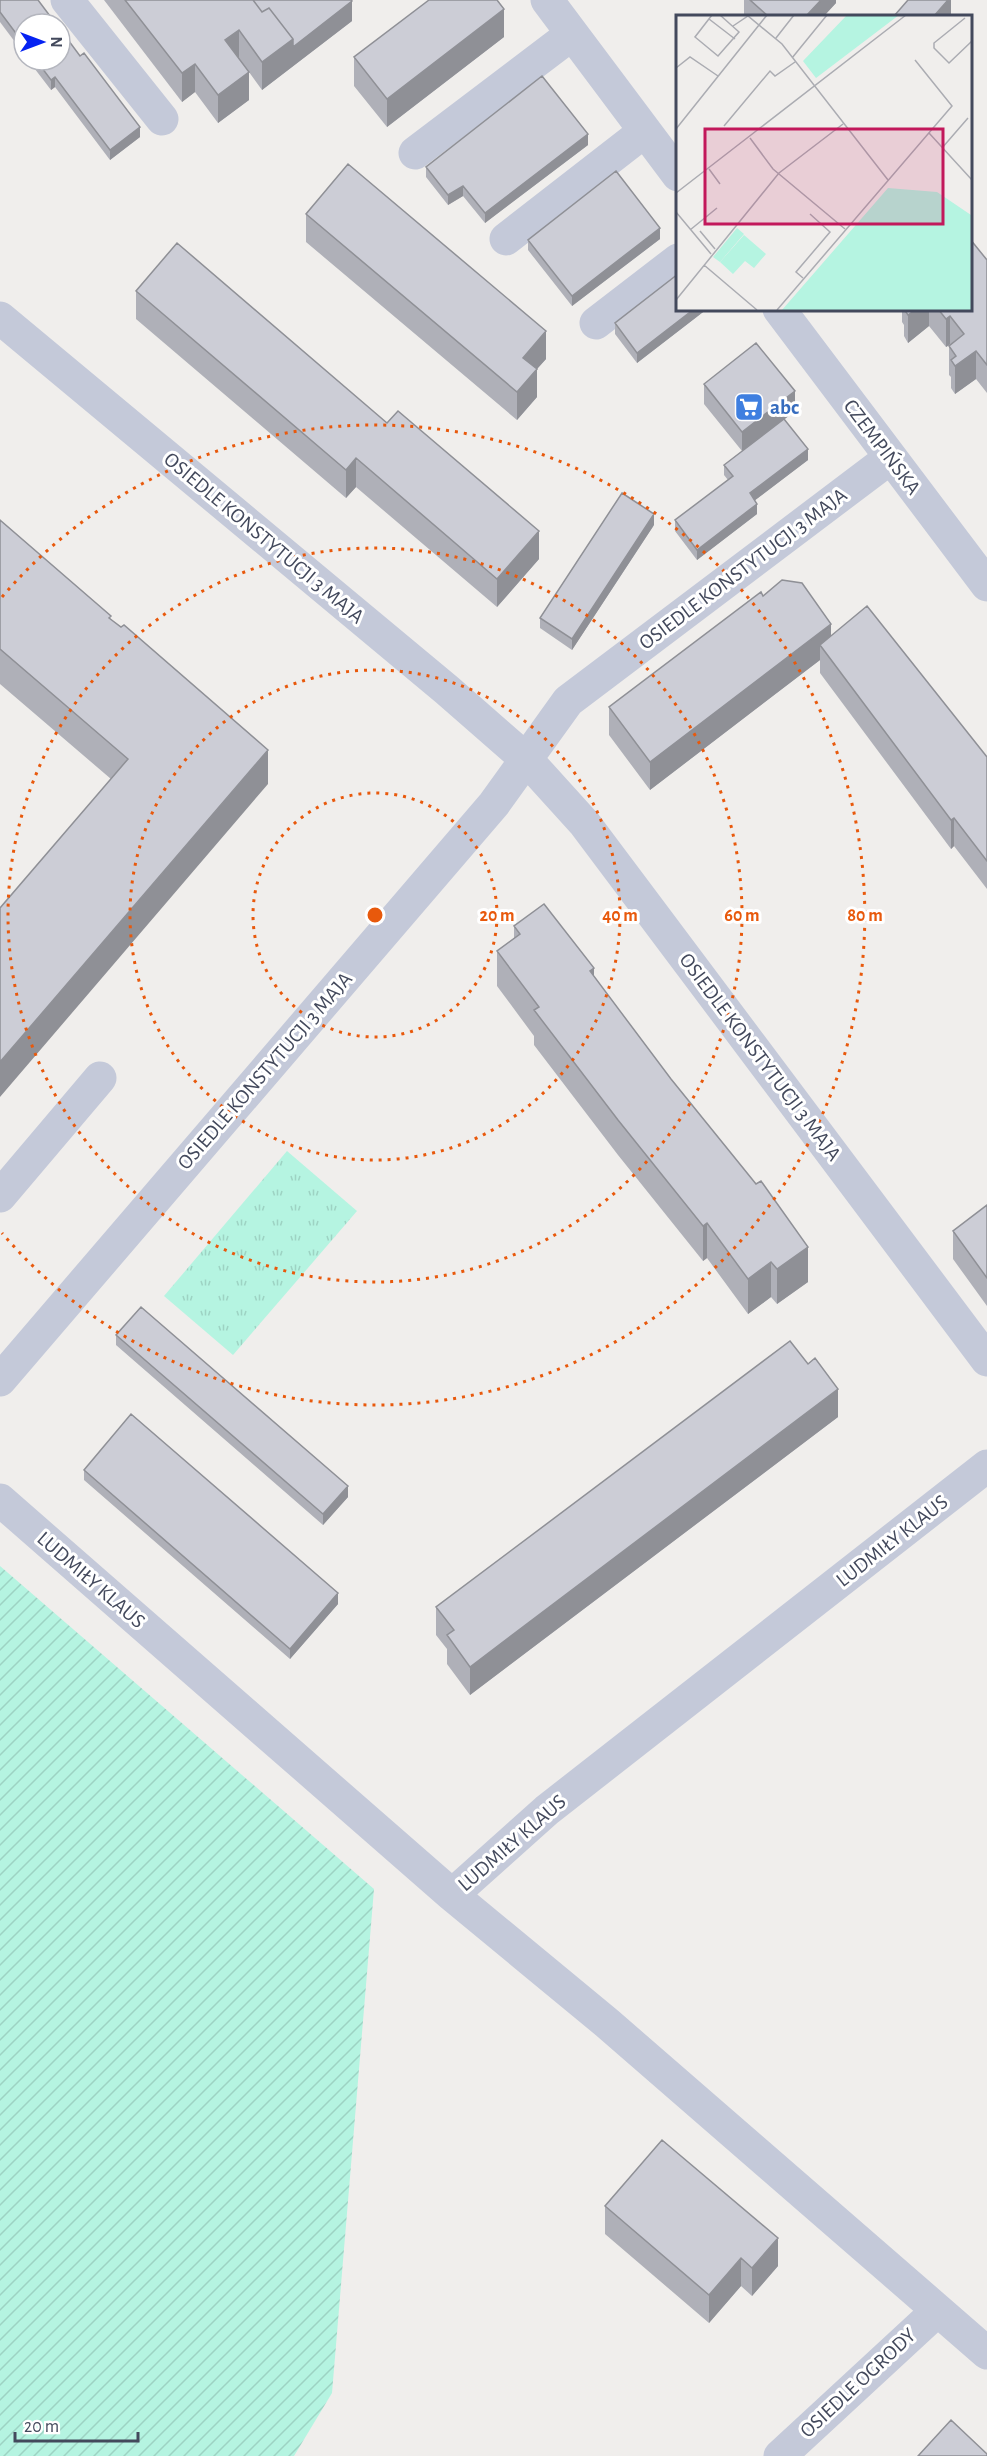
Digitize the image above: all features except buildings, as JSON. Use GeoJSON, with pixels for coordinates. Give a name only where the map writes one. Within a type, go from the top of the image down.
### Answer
{"type":"FeatureCollection","features":[{"type":"Feature","properties":{"kind":"street"},"geometry":{"type":"LineString","coordinates":[[67,0],[162,119]]}},
{"type":"Feature","properties":{"kind":"street"},"geometry":{"type":"LineString","coordinates":[[547,0],[676,172]]}},
{"type":"Feature","properties":{"kind":"street"},"geometry":{"type":"LineString","coordinates":[[415,153],[572,34]]}},
{"type":"Feature","properties":{"kind":"street"},"geometry":{"type":"LineString","coordinates":[[506,239],[645,130]]}},
{"type":"Feature","properties":{"kind":"street"},"geometry":{"type":"LineString","coordinates":[[596,323],[676,262]]}},
{"type":"Feature","properties":{"kind":"street","name":"CZEMPIŃSKA"},"geometry":{"type":"LineString","coordinates":[[780,310],[987,585]]}},
{"type":"Feature","properties":{"kind":"street","name":"OSIEDLE KONSTYTUCJI 3 MAJA"},"geometry":{"type":"LineString","coordinates":[[0,318],[438,682],[527,760],[585,824],[987,1360]]}},
{"type":"Feature","properties":{"kind":"street","name":"OSIEDLE KONSTYTUCJI 3 MAJA"},"geometry":{"type":"LineString","coordinates":[[0,1380],[487,813],[568,701],[890,458]]}},
{"type":"Feature","properties":{"kind":"street"},"geometry":{"type":"LineString","coordinates":[[0,1196],[100,1078]]}},
{"type":"Feature","properties":{"kind":"street","name":"LUDMIŁY KLAUS"},"geometry":{"type":"LineString","coordinates":[[0,1500],[452,1895],[547,1810],[987,1466]]}},
{"type":"Feature","properties":{"kind":"street"},"geometry":{"type":"LineString","coordinates":[[452,1895],[607,2023],[987,2353]]}},
{"type":"Feature","properties":{"kind":"street","name":"OSIEDLE OGRODY"},"geometry":{"type":"LineString","coordinates":[[783,2455],[937,2311]]}},
{"type":"Feature","properties":{"kind":"green space"},"geometry":{"type":"Polygon","coordinates":[[[287,1151],[357,1211],[233,1355],[164,1296],[287,1151]]]}},
{"type":"Feature","properties":{"kind":"green space"},"geometry":{"type":"Polygon","coordinates":[[[0,1566],[374,1889],[332,2393],[294,2456],[0,2456],[0,1566]]]}},
{"type":"Feature","properties":{"kind":"place","name":"abc"},"geometry":{"type":"Point","coordinates":[749,407]}}]}
